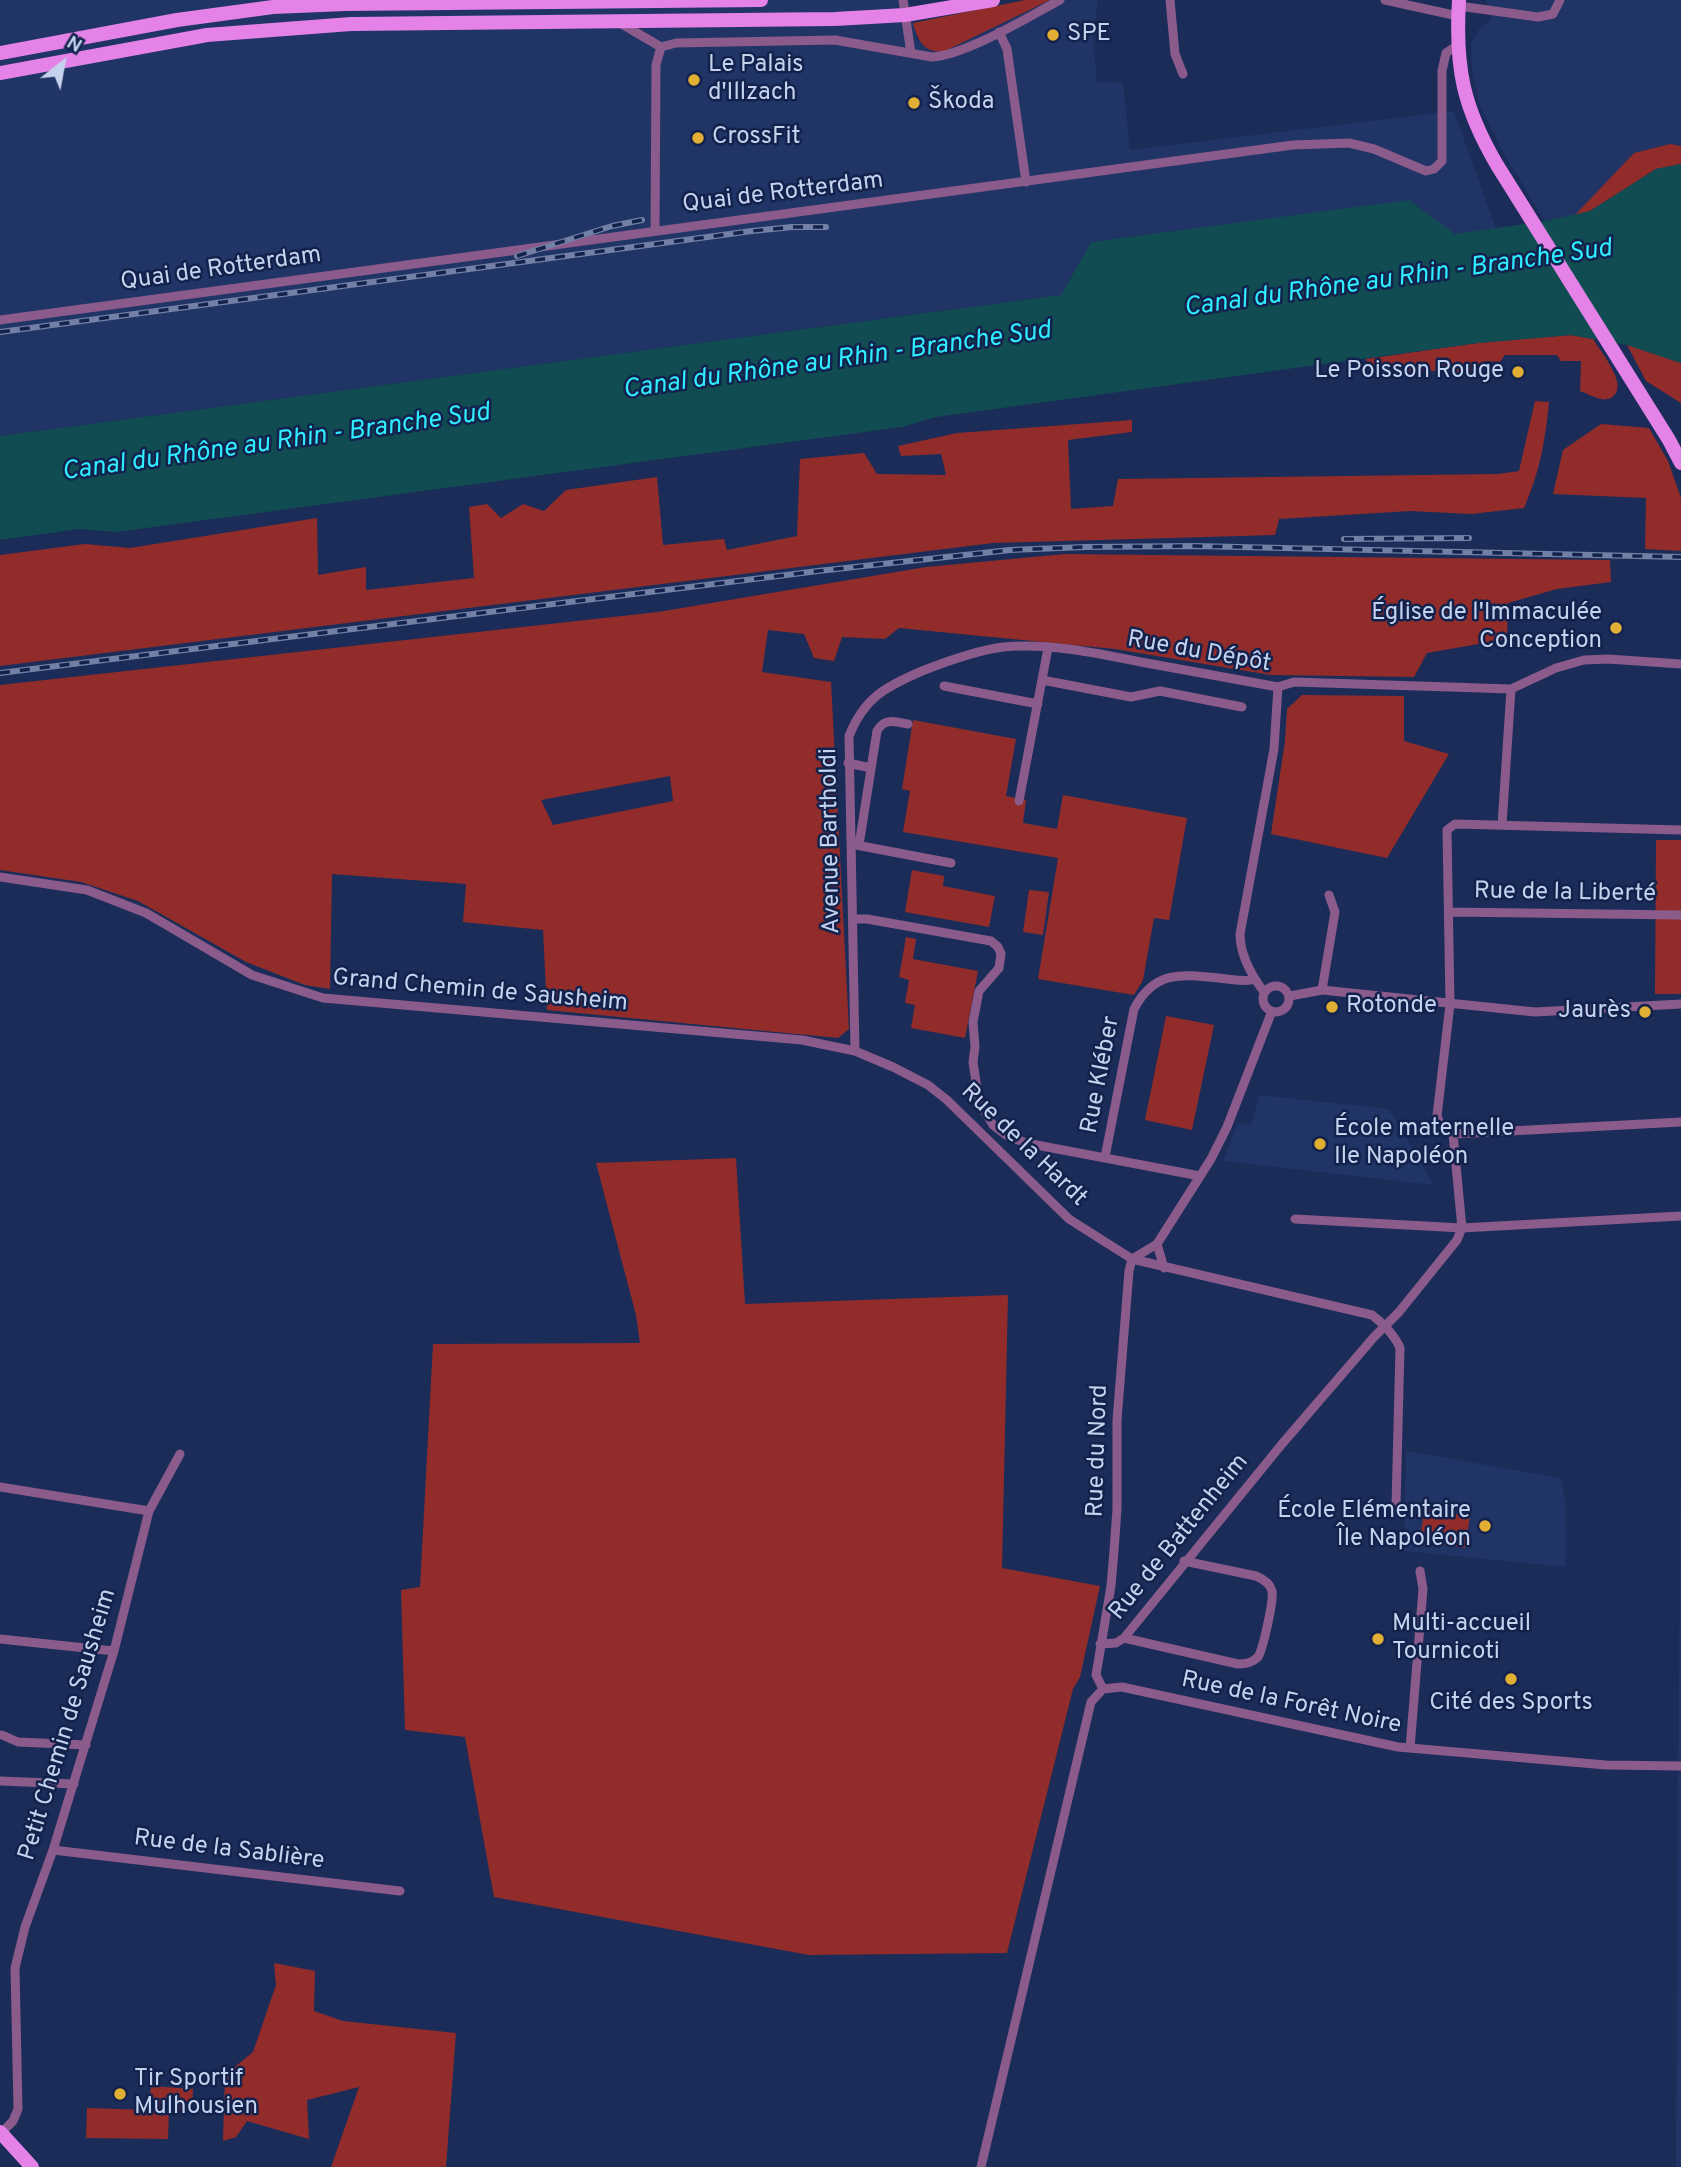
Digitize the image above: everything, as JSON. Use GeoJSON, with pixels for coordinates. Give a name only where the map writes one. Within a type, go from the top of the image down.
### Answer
{"type":"FeatureCollection","features":[{"type":"Feature","properties":{"kind":"main road"},"geometry":{"type":"LineString","coordinates":[[0,53],[177,20],[273,7],[761,0]]}},
{"type":"Feature","properties":{"kind":"main road"},"geometry":{"type":"LineString","coordinates":[[0,73],[206,35],[299,27],[351,24],[835,19],[905,15],[993,0]]}},
{"type":"Feature","properties":{"kind":"main road"},"geometry":{"type":"LineString","coordinates":[[1459,7],[1458,45],[1464,91],[1475,126],[1681,463]]}},
{"type":"Feature","properties":{"kind":"main road"},"geometry":{"type":"LineString","coordinates":[[0,2132],[32,2167]]}},
{"type":"Feature","properties":{"kind":"street"},"geometry":{"type":"LineString","coordinates":[[903,0],[911,53]]}},
{"type":"Feature","properties":{"kind":"street"},"geometry":{"type":"LineString","coordinates":[[617,22],[660,47],[676,43],[835,40],[945,57],[1060,0]]}},
{"type":"Feature","properties":{"kind":"street"},"geometry":{"type":"LineString","coordinates":[[1170,0],[1175,54],[1183,74]]}},
{"type":"Feature","properties":{"kind":"street"},"geometry":{"type":"LineString","coordinates":[[1385,0],[1538,17],[1553,14],[1560,0]]}},
{"type":"Feature","properties":{"kind":"street"},"geometry":{"type":"LineString","coordinates":[[999,32],[1007,49],[1026,182]]}},
{"type":"Feature","properties":{"kind":"street","name":"Quai de Rotterdam"},"geometry":{"type":"LineString","coordinates":[[0,320],[654,230],[1329,142],[1363,146],[1426,171],[1434,169],[1442,161],[1442,71],[1446,53],[1458,45]]}},
{"type":"Feature","properties":{"kind":"street"},"geometry":{"type":"LineString","coordinates":[[654,230],[656,65],[660,47]]}},
{"type":"Feature","properties":{"kind":"street","name":"Avenue Bartholdi"},"geometry":{"type":"LineString","coordinates":[[855,1051],[855,845],[848,763],[849,736],[858,714],[874,697],[899,681],[938,665],[1000,648],[1048,648]]}},
{"type":"Feature","properties":{"kind":"street"},"geometry":{"type":"LineString","coordinates":[[1019,801],[1048,648]]}},
{"type":"Feature","properties":{"kind":"street","name":"Rue du Dépôt"},"geometry":{"type":"LineString","coordinates":[[1048,648],[1099,653],[1278,687],[1293,682],[1511,689]]}},
{"type":"Feature","properties":{"kind":"street"},"geometry":{"type":"LineString","coordinates":[[1502,825],[1511,689],[1556,668],[1584,660],[1681,664]]}},
{"type":"Feature","properties":{"kind":"street"},"geometry":{"type":"LineString","coordinates":[[1042,680],[1131,696],[1160,691],[1242,707]]}},
{"type":"Feature","properties":{"kind":"street"},"geometry":{"type":"LineString","coordinates":[[944,686],[1038,704]]}},
{"type":"Feature","properties":{"kind":"street"},"geometry":{"type":"LineString","coordinates":[[1272,1011],[1264,1002],[1265,992],[1255,979],[1244,955],[1240,934],[1274,748],[1278,687]]}},
{"type":"Feature","properties":{"kind":"street"},"geometry":{"type":"LineString","coordinates":[[908,724],[888,720],[881,724],[877,731],[855,845],[951,863]]}},
{"type":"Feature","properties":{"kind":"street"},"geometry":{"type":"LineString","coordinates":[[848,763],[871,768]]}},
{"type":"Feature","properties":{"kind":"street"},"geometry":{"type":"LineString","coordinates":[[1681,830],[1455,824],[1447,830],[1450,1004],[1437,1116],[1441,1127],[1453,1134],[1681,1122]]}},
{"type":"Feature","properties":{"kind":"street","name":"Grand Chemin de Sausheim"},"geometry":{"type":"LineString","coordinates":[[0,877],[88,890],[146,913],[252,975],[323,998],[802,1040],[855,1051]]}},
{"type":"Feature","properties":{"kind":"street"},"geometry":{"type":"LineString","coordinates":[[1322,990],[1335,912],[1329,895]]}},
{"type":"Feature","properties":{"kind":"street","name":"Rue de la Liberté"},"geometry":{"type":"LineString","coordinates":[[1449,912],[1681,915]]}},
{"type":"Feature","properties":{"kind":"street"},"geometry":{"type":"LineString","coordinates":[[853,919],[867,919],[991,941],[998,947],[1001,954],[999,968],[979,991],[973,1022],[973,1062],[982,1109],[993,1125],[1006,1135],[1026,1143],[1200,1177]]}},
{"type":"Feature","properties":{"kind":"street","name":"Rue Kléber"},"geometry":{"type":"LineString","coordinates":[[1105,1157],[1134,1009],[1143,994],[1157,983],[1175,976],[1243,981],[1255,979]]}},
{"type":"Feature","properties":{"kind":"street"},"geometry":{"type":"LineString","coordinates":[[1265,992],[1278,985],[1287,990],[1290,996],[1285,1009],[1272,1011]]}},
{"type":"Feature","properties":{"kind":"street"},"geometry":{"type":"LineString","coordinates":[[1290,996],[1322,990],[1535,1012],[1681,1004]]}},
{"type":"Feature","properties":{"kind":"street"},"geometry":{"type":"LineString","coordinates":[[1132,1259],[1157,1244],[1200,1177],[1227,1127],[1272,1011]]}},
{"type":"Feature","properties":{"kind":"street","name":"Rue de la Hardt"},"geometry":{"type":"LineString","coordinates":[[855,1051],[893,1067],[939,1093],[1069,1219],[1132,1259],[1372,1315],[1385,1327]]}},
{"type":"Feature","properties":{"kind":"street"},"geometry":{"type":"LineString","coordinates":[[1453,1134],[1462,1228]]}},
{"type":"Feature","properties":{"kind":"street"},"geometry":{"type":"LineString","coordinates":[[1295,1219],[1462,1228],[1681,1216]]}},
{"type":"Feature","properties":{"kind":"street","name":"Rue de Battenheim"},"geometry":{"type":"LineString","coordinates":[[1103,1689],[1096,1675],[1100,1644],[1116,1643],[1124,1638],[1184,1561],[1457,1240],[1462,1228]]}},
{"type":"Feature","properties":{"kind":"street"},"geometry":{"type":"LineString","coordinates":[[1157,1244],[1164,1268]]}},
{"type":"Feature","properties":{"kind":"street","name":"Rue du Nord"},"geometry":{"type":"LineString","coordinates":[[1100,1644],[1111,1586],[1114,1550],[1118,1402],[1132,1259]]}},
{"type":"Feature","properties":{"kind":"street"},"geometry":{"type":"LineString","coordinates":[[1385,1327],[1400,1349],[1396,1505]]}},
{"type":"Feature","properties":{"kind":"street","name":"Petit Chemin de Sausheim"},"geometry":{"type":"LineString","coordinates":[[0,2132],[13,2121],[18,2109],[15,1968],[18,1947],[53,1850],[86,1745],[114,1651],[149,1511],[180,1454]]}},
{"type":"Feature","properties":{"kind":"street"},"geometry":{"type":"LineString","coordinates":[[0,1487],[149,1511]]}},
{"type":"Feature","properties":{"kind":"street"},"geometry":{"type":"LineString","coordinates":[[1124,1638],[1238,1664],[1250,1663],[1259,1654],[1272,1596],[1266,1581],[1256,1576],[1184,1561]]}},
{"type":"Feature","properties":{"kind":"street"},"geometry":{"type":"LineString","coordinates":[[1410,1748],[1423,1589],[1420,1571]]}},
{"type":"Feature","properties":{"kind":"street"},"geometry":{"type":"LineString","coordinates":[[0,1639],[114,1651]]}},
{"type":"Feature","properties":{"kind":"street","name":"Rue de la Forêt Noire"},"geometry":{"type":"LineString","coordinates":[[1103,1689],[1122,1687],[1387,1745],[1606,1765],[1681,1766]]}},
{"type":"Feature","properties":{"kind":"street"},"geometry":{"type":"LineString","coordinates":[[981,2167],[1091,1702],[1103,1689]]}},
{"type":"Feature","properties":{"kind":"street"},"geometry":{"type":"LineString","coordinates":[[2,1735],[18,1742],[86,1745]]}},
{"type":"Feature","properties":{"kind":"street"},"geometry":{"type":"LineString","coordinates":[[0,1781],[74,1784]]}},
{"type":"Feature","properties":{"kind":"street","name":"Rue de la Sablière"},"geometry":{"type":"LineString","coordinates":[[53,1850],[400,1891]]}},
{"type":"Feature","properties":{"kind":"shaded area"},"geometry":{"type":"Polygon","coordinates":[[[0,0],[909,0],[917,40],[945,51],[1050,0],[1098,0],[1093,41],[1097,82],[1123,83],[1130,150],[1454,111],[1496,229],[1454,234],[1412,202],[1091,242],[1061,295],[0,436],[0,0]]]}},
{"type":"Feature","properties":{"kind":"shaded area"},"geometry":{"type":"Polygon","coordinates":[[[1025,0],[1050,0],[945,51],[932,50],[923,45],[913,23],[1025,0]]]}},
{"type":"Feature","properties":{"kind":"shaded area"},"geometry":{"type":"Polygon","coordinates":[[[1486,0],[1681,0],[1681,146],[1670,144],[1634,153],[1574,216],[1545,221],[1503,153],[1479,103],[1472,69],[1471,43],[1480,28],[1492,19],[1486,0]]]}},
{"type":"Feature","properties":{"kind":"shaded area"},"geometry":{"type":"Polygon","coordinates":[[[1670,144],[1681,146],[1681,164],[1656,169],[1590,211],[1574,216],[1634,153],[1670,144]]]}},
{"type":"Feature","properties":{"kind":"shaded area"},"geometry":{"type":"Polygon","coordinates":[[[1571,335],[1593,339],[1607,360],[1618,385],[1617,392],[1611,398],[1598,398],[1580,391],[1581,361],[1561,361],[1557,355],[1505,355],[1500,362],[1485,361],[1482,377],[1444,371],[1369,371],[1366,359],[1478,343],[1571,335]]]}},
{"type":"Feature","properties":{"kind":"shaded area"},"geometry":{"type":"Polygon","coordinates":[[[1627,345],[1681,363],[1681,403],[1646,381],[1627,345]]]}},
{"type":"Feature","properties":{"kind":"shaded area"},"geometry":{"type":"Polygon","coordinates":[[[1535,401],[1549,402],[1541,456],[1524,508],[1471,514],[1410,511],[1279,519],[1275,535],[993,543],[0,666],[0,555],[85,544],[130,548],[317,518],[318,575],[366,567],[366,590],[474,578],[469,507],[487,504],[501,518],[523,504],[544,511],[566,490],[657,477],[663,545],[724,539],[727,550],[797,536],[800,459],[864,453],[877,474],[946,475],[941,454],[901,456],[898,446],[957,433],[1132,420],[1132,432],[1068,440],[1071,509],[1113,506],[1118,479],[1498,474],[1519,471],[1535,401]]]}},
{"type":"Feature","properties":{"kind":"shaded area"},"geometry":{"type":"Polygon","coordinates":[[[1601,424],[1649,428],[1668,461],[1681,498],[1681,551],[1645,549],[1646,498],[1553,494],[1563,450],[1601,424]]]}},
{"type":"Feature","properties":{"kind":"shaded area"},"geometry":{"type":"Polygon","coordinates":[[[1065,554],[1610,560],[1611,582],[1557,589],[1508,603],[1507,639],[1427,653],[1414,677],[1271,675],[1115,649],[899,628],[885,639],[842,637],[834,661],[814,658],[804,634],[768,630],[762,672],[831,682],[849,1029],[838,1038],[547,1010],[543,930],[463,922],[466,884],[332,874],[330,989],[305,985],[246,962],[138,901],[81,882],[0,870],[0,685],[658,612],[926,567],[1065,554]],[[670,776],[541,800],[553,825],[673,801],[670,776]]]}},
{"type":"Feature","properties":{"kind":"shaded area"},"geometry":{"type":"Polygon","coordinates":[[[1302,695],[1404,696],[1404,741],[1449,754],[1387,858],[1271,834],[1287,709],[1302,695]]]}},
{"type":"Feature","properties":{"kind":"shaded area"},"geometry":{"type":"Polygon","coordinates":[[[913,720],[1016,739],[1006,796],[1026,800],[1023,823],[1057,829],[1063,795],[1187,818],[1169,920],[1154,918],[1143,980],[1134,995],[1038,979],[1058,858],[903,832],[910,791],[902,789],[913,720]]]}},
{"type":"Feature","properties":{"kind":"shaded area"},"geometry":{"type":"Polygon","coordinates":[[[1656,840],[1681,840],[1681,994],[1655,994],[1656,840]]]}},
{"type":"Feature","properties":{"kind":"shaded area"},"geometry":{"type":"Polygon","coordinates":[[[912,870],[944,876],[943,886],[995,896],[989,927],[905,912],[912,870]]]}},
{"type":"Feature","properties":{"kind":"shaded area"},"geometry":{"type":"Polygon","coordinates":[[[1029,890],[1049,892],[1043,935],[1023,932],[1029,890]]]}},
{"type":"Feature","properties":{"kind":"shaded area"},"geometry":{"type":"Polygon","coordinates":[[[906,937],[916,939],[913,959],[978,971],[965,1038],[911,1028],[915,1005],[905,1003],[909,980],[899,977],[906,937]]]}},
{"type":"Feature","properties":{"kind":"shaded area"},"geometry":{"type":"Polygon","coordinates":[[[1166,1016],[1214,1025],[1192,1130],[1145,1120],[1166,1016]]]}},
{"type":"Feature","properties":{"kind":"shaded area","name":"École maternelle Ile Napoléon"},"geometry":{"type":"Polygon","coordinates":[[[1259,1095],[1389,1109],[1434,1185],[1223,1161],[1238,1123],[1251,1126],[1259,1095]]]}},
{"type":"Feature","properties":{"kind":"shaded area"},"geometry":{"type":"Polygon","coordinates":[[[736,1158],[745,1304],[1008,1295],[1002,1568],[1100,1586],[1080,1677],[1073,1689],[1007,1953],[809,1955],[494,1897],[465,1737],[405,1730],[401,1590],[420,1587],[433,1344],[640,1343],[636,1315],[596,1163],[736,1158]]]}},
{"type":"Feature","properties":{"kind":"shaded area","name":"École Elémentaire Île Napoléon"},"geometry":{"type":"Polygon","coordinates":[[[1406,1451],[1561,1478],[1565,1500],[1566,1567],[1404,1551],[1406,1451]]]}},
{"type":"Feature","properties":{"kind":"shaded area"},"geometry":{"type":"Polygon","coordinates":[[[1681,1468],[1681,2167],[1676,2167],[1678,1777],[1681,1468]]]}},
{"type":"Feature","properties":{"kind":"shaded area"},"geometry":{"type":"Polygon","coordinates":[[[1425,1509],[1470,1516],[1465,1548],[1419,1541],[1425,1509]]]}},
{"type":"Feature","properties":{"kind":"shaded area"},"geometry":{"type":"Polygon","coordinates":[[[274,1963],[315,1971],[314,2011],[343,2021],[456,2033],[446,2167],[331,2167],[359,2087],[307,2100],[309,2139],[247,2121],[236,2137],[223,2141],[225,2075],[253,2052],[276,1985],[274,1963]]]}},
{"type":"Feature","properties":{"kind":"shaded area"},"geometry":{"type":"Polygon","coordinates":[[[151,2086],[193,2089],[192,2111],[169,2111],[168,2139],[86,2138],[87,2108],[149,2110],[151,2086]]]}},
{"type":"Feature","properties":{"kind":"water","name":"Canal du Rhône au Rhin - Branche Sud"},"geometry":{"type":"Polygon","coordinates":[[[1681,164],[1681,363],[1627,345],[1571,335],[1478,343],[936,417],[902,427],[116,532],[79,529],[0,540],[0,436],[1061,295],[1091,242],[1409,200],[1455,234],[1545,221],[1590,211],[1656,169],[1681,164]]]}},
{"type":"Feature","properties":{"kind":"railway"},"geometry":{"type":"LineString","coordinates":[[517,256],[612,226],[642,220]]}},
{"type":"Feature","properties":{"kind":"railway"},"geometry":{"type":"LineString","coordinates":[[0,332],[752,231],[826,227]]}},
{"type":"Feature","properties":{"kind":"railway"},"geometry":{"type":"LineString","coordinates":[[1344,539],[1469,538]]}},
{"type":"Feature","properties":{"kind":"railway"},"geometry":{"type":"LineString","coordinates":[[0,673],[818,571],[1010,550],[1195,546],[1681,557]]}},
{"type":"Feature","properties":{"kind":"place","name":"SPE"},"geometry":{"type":"Point","coordinates":[1053,35]}},
{"type":"Feature","properties":{"kind":"place","name":"Le Palais d'Illzach"},"geometry":{"type":"Point","coordinates":[694,80]}},
{"type":"Feature","properties":{"kind":"place","name":"Škoda"},"geometry":{"type":"Point","coordinates":[914,103]}},
{"type":"Feature","properties":{"kind":"place","name":"CrossFit"},"geometry":{"type":"Point","coordinates":[698,138]}},
{"type":"Feature","properties":{"kind":"place","name":"Le Poisson Rouge"},"geometry":{"type":"Point","coordinates":[1518,372]}},
{"type":"Feature","properties":{"kind":"place","name":"Église de l'Immaculée Conception"},"geometry":{"type":"Point","coordinates":[1616,628]}},
{"type":"Feature","properties":{"kind":"place","name":"Rotonde"},"geometry":{"type":"Point","coordinates":[1332,1007]}},
{"type":"Feature","properties":{"kind":"place","name":"Jaurès"},"geometry":{"type":"Point","coordinates":[1645,1012]}},
{"type":"Feature","properties":{"kind":"place","name":"École maternelle Ile Napoléon"},"geometry":{"type":"Point","coordinates":[1320,1144]}},
{"type":"Feature","properties":{"kind":"place","name":"École Elémentaire Île Napoléon"},"geometry":{"type":"Point","coordinates":[1485,1526]}},
{"type":"Feature","properties":{"kind":"place","name":"Multi-accueil Tournicoti"},"geometry":{"type":"Point","coordinates":[1378,1639]}},
{"type":"Feature","properties":{"kind":"place","name":"Cité des Sports"},"geometry":{"type":"Point","coordinates":[1511,1679]}},
{"type":"Feature","properties":{"kind":"place","name":"Tir Sportif Mulhousien"},"geometry":{"type":"Point","coordinates":[120,2094]}}]}
